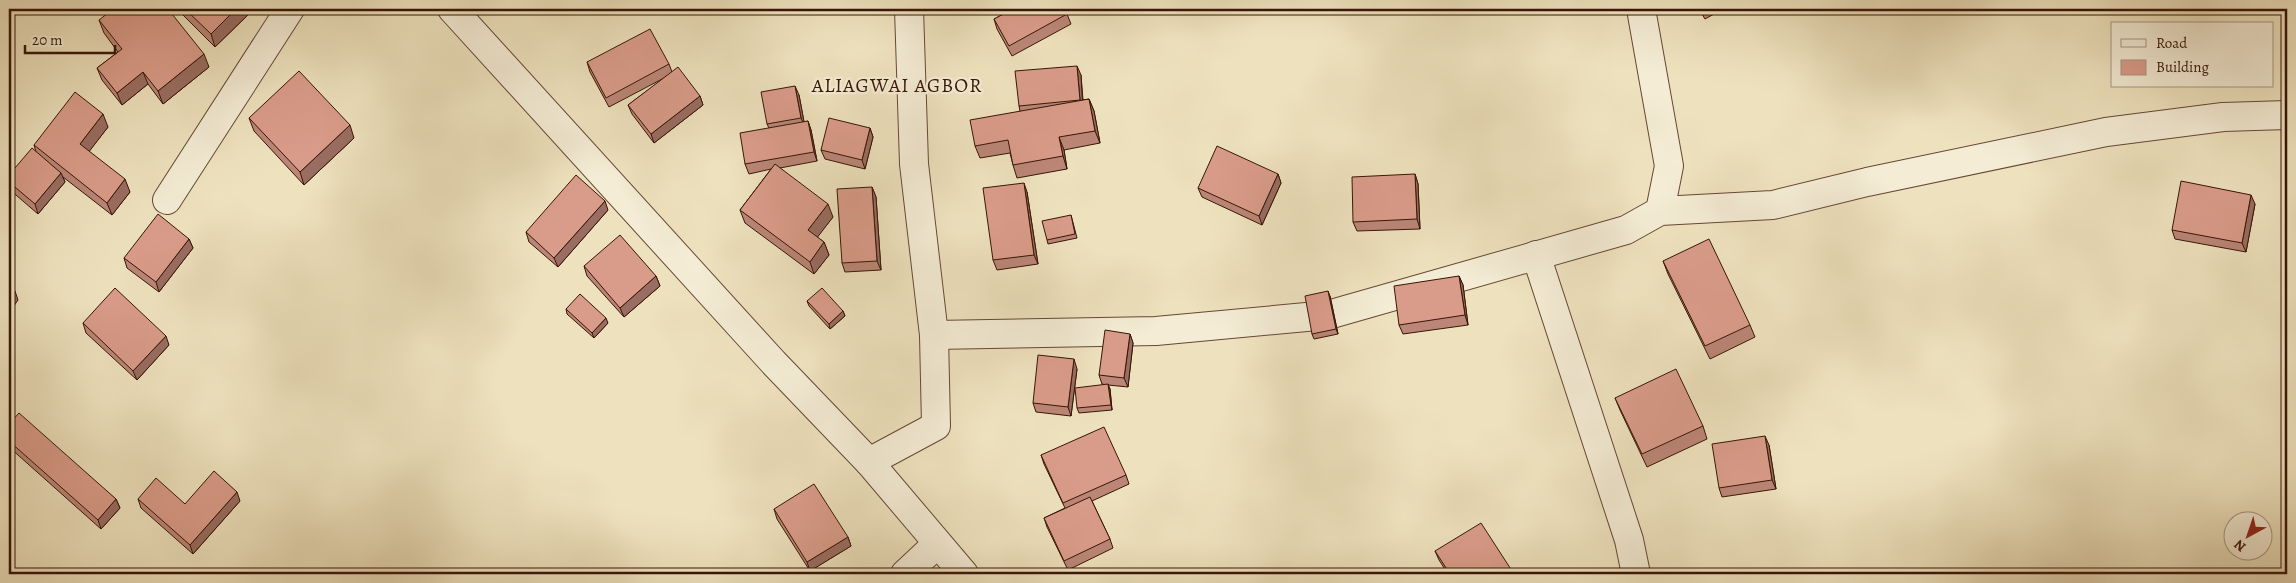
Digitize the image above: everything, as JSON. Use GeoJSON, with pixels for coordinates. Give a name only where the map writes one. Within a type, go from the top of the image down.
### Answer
{"type":"FeatureCollection","features":[{"type":"Feature","properties":{"kind":"street"},"geometry":{"type":"LineString","coordinates":[[168,200],[290,9]]}},
{"type":"Feature","properties":{"kind":"street"},"geometry":{"type":"LineString","coordinates":[[452,9],[774,363],[869,462],[964,574]]}},
{"type":"Feature","properties":{"kind":"street"},"geometry":{"type":"LineString","coordinates":[[869,462],[936,426],[934,335],[914,164],[909,9]]}},
{"type":"Feature","properties":{"kind":"street"},"geometry":{"type":"LineString","coordinates":[[1641,9],[1670,166],[1660,211]]}},
{"type":"Feature","properties":{"kind":"street"},"geometry":{"type":"LineString","coordinates":[[934,335],[1156,331],[1328,315],[1626,230],[1660,211],[1773,205],[1876,180],[2106,132],[2224,118],[2287,115]]}},
{"type":"Feature","properties":{"kind":"street"},"geometry":{"type":"LineString","coordinates":[[1536,256],[1629,540],[1636,574]]}},
{"type":"Feature","properties":{"kind":"street"},"geometry":{"type":"LineString","coordinates":[[905,574],[937,544]]}},
{"type":"Feature","properties":{"kind":"building"},"geometry":{"type":"Polygon","coordinates":[[[113,9],[168,9],[204,54],[158,91],[143,72],[117,93],[97,68],[122,49],[99,20],[113,9]]]}},
{"type":"Feature","properties":{"kind":"building"},"geometry":{"type":"Polygon","coordinates":[[[185,9],[236,9],[211,34],[185,9]]]}},
{"type":"Feature","properties":{"kind":"building"},"geometry":{"type":"Polygon","coordinates":[[[1013,9],[1064,9],[1067,14],[1009,46],[994,19],[1013,9]]]}},
{"type":"Feature","properties":{"kind":"building"},"geometry":{"type":"Polygon","coordinates":[[[650,29],[669,64],[606,98],[587,62],[650,29]]]}},
{"type":"Feature","properties":{"kind":"building"},"geometry":{"type":"Polygon","coordinates":[[[1077,66],[1080,100],[1019,106],[1015,71],[1077,66]]]}},
{"type":"Feature","properties":{"kind":"building"},"geometry":{"type":"Polygon","coordinates":[[[678,67],[700,96],[651,134],[628,105],[678,67]]]}},
{"type":"Feature","properties":{"kind":"building"},"geometry":{"type":"Polygon","coordinates":[[[299,71],[350,125],[300,172],[249,118],[299,71]]]}},
{"type":"Feature","properties":{"kind":"building"},"geometry":{"type":"Polygon","coordinates":[[[795,86],[801,118],[767,124],[761,92],[795,86]]]}},
{"type":"Feature","properties":{"kind":"building"},"geometry":{"type":"Polygon","coordinates":[[[75,92],[103,114],[80,144],[125,179],[107,203],[34,145],[75,92]]]}},
{"type":"Feature","properties":{"kind":"building"},"geometry":{"type":"Polygon","coordinates":[[[1089,99],[1095,131],[1059,137],[1063,156],[1013,165],[1008,140],[975,146],[970,120],[1089,99]]]}},
{"type":"Feature","properties":{"kind":"building"},"geometry":{"type":"Polygon","coordinates":[[[829,118],[870,128],[862,160],[821,150],[829,118]]]}},
{"type":"Feature","properties":{"kind":"building"},"geometry":{"type":"Polygon","coordinates":[[[808,121],[814,152],[745,164],[740,133],[808,121]]]}},
{"type":"Feature","properties":{"kind":"building"},"geometry":{"type":"Polygon","coordinates":[[[1217,146],[1278,174],[1259,216],[1198,188],[1217,146]]]}},
{"type":"Feature","properties":{"kind":"building"},"geometry":{"type":"Polygon","coordinates":[[[32,148],[61,173],[35,204],[9,182],[9,175],[32,148]]]}},
{"type":"Feature","properties":{"kind":"building"},"geometry":{"type":"Polygon","coordinates":[[[775,164],[828,204],[808,230],[824,242],[810,262],[740,210],[775,164]]]}},
{"type":"Feature","properties":{"kind":"building"},"geometry":{"type":"Polygon","coordinates":[[[1415,174],[1417,219],[1353,222],[1352,177],[1415,174]]]}},
{"type":"Feature","properties":{"kind":"building"},"geometry":{"type":"Polygon","coordinates":[[[576,175],[605,201],[554,258],[526,232],[576,175]]]}},
{"type":"Feature","properties":{"kind":"building"},"geometry":{"type":"Polygon","coordinates":[[[2181,181],[2251,195],[2242,243],[2172,230],[2181,181]]]}},
{"type":"Feature","properties":{"kind":"building"},"geometry":{"type":"Polygon","coordinates":[[[1024,183],[1034,255],[993,260],[983,188],[1024,183]]]}},
{"type":"Feature","properties":{"kind":"building"},"geometry":{"type":"Polygon","coordinates":[[[872,187],[877,261],[842,263],[837,189],[872,187]]]}},
{"type":"Feature","properties":{"kind":"building"},"geometry":{"type":"Polygon","coordinates":[[[158,214],[189,239],[156,282],[124,258],[158,214]]]}},
{"type":"Feature","properties":{"kind":"building"},"geometry":{"type":"Polygon","coordinates":[[[1071,215],[1075,234],[1047,240],[1042,221],[1071,215]]]}},
{"type":"Feature","properties":{"kind":"building"},"geometry":{"type":"Polygon","coordinates":[[[620,235],[656,276],[620,308],[584,266],[620,235]]]}},
{"type":"Feature","properties":{"kind":"building"},"geometry":{"type":"Polygon","coordinates":[[[1709,239],[1750,325],[1705,346],[1663,261],[1709,239]]]}},
{"type":"Feature","properties":{"kind":"building"},"geometry":{"type":"Polygon","coordinates":[[[1459,276],[1465,315],[1399,325],[1394,286],[1459,276]]]}},
{"type":"Feature","properties":{"kind":"building"},"geometry":{"type":"Polygon","coordinates":[[[9,286],[15,291],[9,299],[9,286]]]}},
{"type":"Feature","properties":{"kind":"building"},"geometry":{"type":"Polygon","coordinates":[[[115,288],[166,336],[133,371],[83,323],[115,288]]]}},
{"type":"Feature","properties":{"kind":"building"},"geometry":{"type":"Polygon","coordinates":[[[822,288],[843,311],[829,324],[807,301],[822,288]]]}},
{"type":"Feature","properties":{"kind":"building"},"geometry":{"type":"Polygon","coordinates":[[[1328,291],[1336,329],[1312,334],[1305,296],[1328,291]]]}},
{"type":"Feature","properties":{"kind":"building"},"geometry":{"type":"Polygon","coordinates":[[[580,294],[606,318],[592,333],[566,309],[580,294]]]}},
{"type":"Feature","properties":{"kind":"building"},"geometry":{"type":"Polygon","coordinates":[[[1105,330],[1130,334],[1124,378],[1099,375],[1105,330]]]}},
{"type":"Feature","properties":{"kind":"building"},"geometry":{"type":"Polygon","coordinates":[[[1038,355],[1074,359],[1068,407],[1033,403],[1038,355]]]}},
{"type":"Feature","properties":{"kind":"building"},"geometry":{"type":"Polygon","coordinates":[[[1676,369],[1703,426],[1642,454],[1615,398],[1676,369]]]}},
{"type":"Feature","properties":{"kind":"building"},"geometry":{"type":"Polygon","coordinates":[[[1108,384],[1111,405],[1077,408],[1075,388],[1108,384]]]}},
{"type":"Feature","properties":{"kind":"building"},"geometry":{"type":"Polygon","coordinates":[[[19,413],[116,499],[98,520],[9,441],[9,424],[19,413]]]}},
{"type":"Feature","properties":{"kind":"building"},"geometry":{"type":"Polygon","coordinates":[[[1104,427],[1126,475],[1063,503],[1041,455],[1104,427]]]}},
{"type":"Feature","properties":{"kind":"building"},"geometry":{"type":"Polygon","coordinates":[[[1765,436],[1772,480],[1719,488],[1712,444],[1765,436]]]}},
{"type":"Feature","properties":{"kind":"building"},"geometry":{"type":"Polygon","coordinates":[[[214,471],[237,492],[190,545],[138,499],[156,478],[185,504],[214,471]]]}},
{"type":"Feature","properties":{"kind":"building"},"geometry":{"type":"Polygon","coordinates":[[[814,484],[848,537],[807,562],[774,509],[814,484]]]}},
{"type":"Feature","properties":{"kind":"building"},"geometry":{"type":"Polygon","coordinates":[[[1090,497],[1110,539],[1064,561],[1044,518],[1090,497]]]}},
{"type":"Feature","properties":{"kind":"building"},"geometry":{"type":"Polygon","coordinates":[[[1481,523],[1514,574],[1450,574],[1435,551],[1481,523]]]}},
{"type":"Feature","properties":{"kind":"district","name":"ALIAGWAI AGBOR"},"geometry":{"type":"Point","coordinates":[897,85]}}]}
